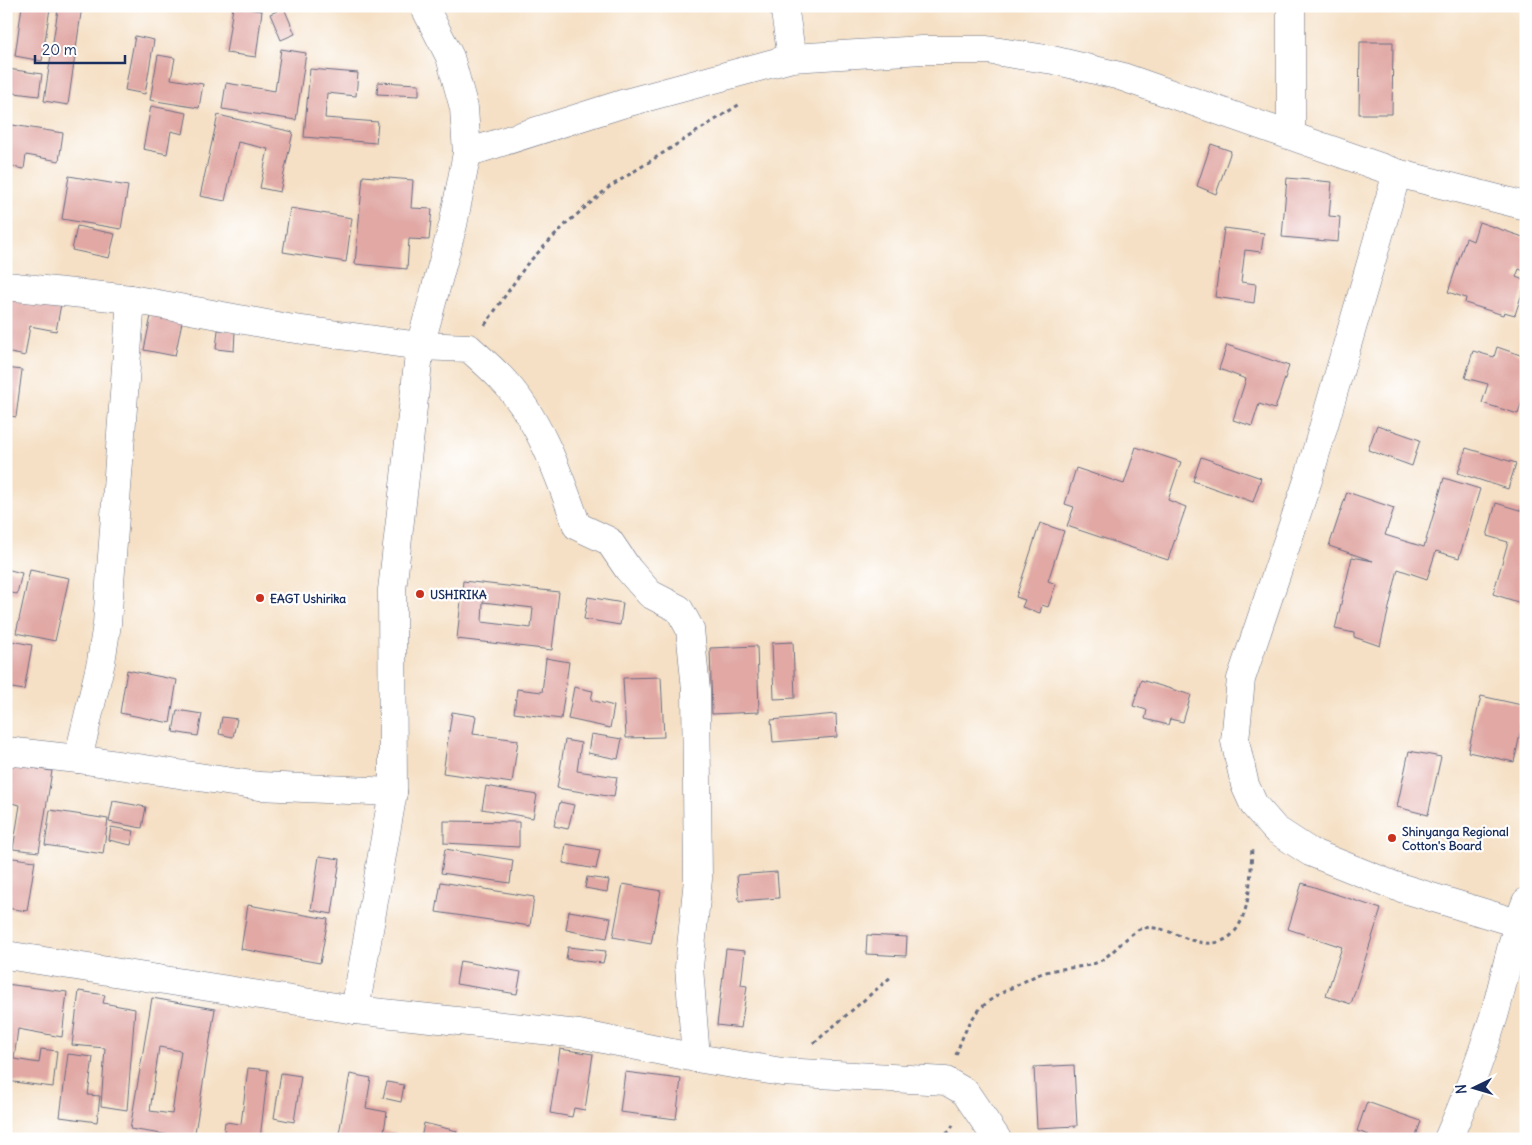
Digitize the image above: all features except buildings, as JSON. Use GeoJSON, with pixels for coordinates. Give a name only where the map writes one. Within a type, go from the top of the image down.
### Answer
{"type":"FeatureCollection","features":[{"type":"Feature","properties":{"kind":"street"},"geometry":{"type":"LineString","coordinates":[[355,1010],[393,792],[392,590],[420,346],[453,225],[467,153],[464,108],[450,57],[424,6]]}},
{"type":"Feature","properties":{"kind":"street"},"geometry":{"type":"LineString","coordinates":[[784,6],[792,58]]}},
{"type":"Feature","properties":{"kind":"street"},"geometry":{"type":"LineString","coordinates":[[1291,6],[1291,135]]}},
{"type":"Feature","properties":{"kind":"street"},"geometry":{"type":"LineString","coordinates":[[467,153],[622,104],[792,58],[922,50],[987,50],[1053,60],[1120,76],[1397,173],[1526,206]]}},
{"type":"Feature","properties":{"kind":"street"},"geometry":{"type":"LineString","coordinates":[[1397,173],[1308,480],[1241,679],[1235,741],[1244,785],[1254,805],[1275,829],[1310,852],[1395,886],[1522,912],[1494,1016],[1469,1091],[1448,1139]]}},
{"type":"Feature","properties":{"kind":"street"},"geometry":{"type":"LineString","coordinates":[[6,286],[131,299],[288,328],[420,346],[469,348],[502,378],[536,425],[562,482],[577,526],[609,541],[628,569],[650,594],[678,609],[690,629],[696,690],[698,879],[689,967],[696,1058]]}},
{"type":"Feature","properties":{"kind":"street"},"geometry":{"type":"LineString","coordinates":[[78,759],[101,662],[107,624],[131,299]]}},
{"type":"Feature","properties":{"kind":"street"},"geometry":{"type":"LineString","coordinates":[[6,751],[78,759],[259,786],[393,792]]}},
{"type":"Feature","properties":{"kind":"street"},"geometry":{"type":"LineString","coordinates":[[6,955],[355,1010],[579,1034],[696,1058],[782,1072],[946,1081],[965,1092],[997,1139]]}},
{"type":"Feature","properties":{"kind":"path"},"geometry":{"type":"LineString","coordinates":[[469,348],[527,264],[567,223],[608,188],[745,101]]}},
{"type":"Feature","properties":{"kind":"path"},"geometry":{"type":"LineString","coordinates":[[946,1081],[967,1026],[975,1012],[989,1000],[1011,988],[1043,973],[1096,963],[1119,948],[1136,930],[1145,927],[1206,944],[1222,943],[1233,937],[1243,917],[1251,881],[1254,805]]}},
{"type":"Feature","properties":{"kind":"path"},"geometry":{"type":"LineString","coordinates":[[782,1072],[892,976]]}},
{"type":"Feature","properties":{"kind":"place","name":"USHIRIKA"},"geometry":{"type":"Point","coordinates":[420,594]}},
{"type":"Feature","properties":{"kind":"place","name":"EAGT Ushirika"},"geometry":{"type":"Point","coordinates":[260,598]}},
{"type":"Feature","properties":{"kind":"place","name":"Shinyanga Regional Cotton's Board"},"geometry":{"type":"Point","coordinates":[1392,838]}}]}
